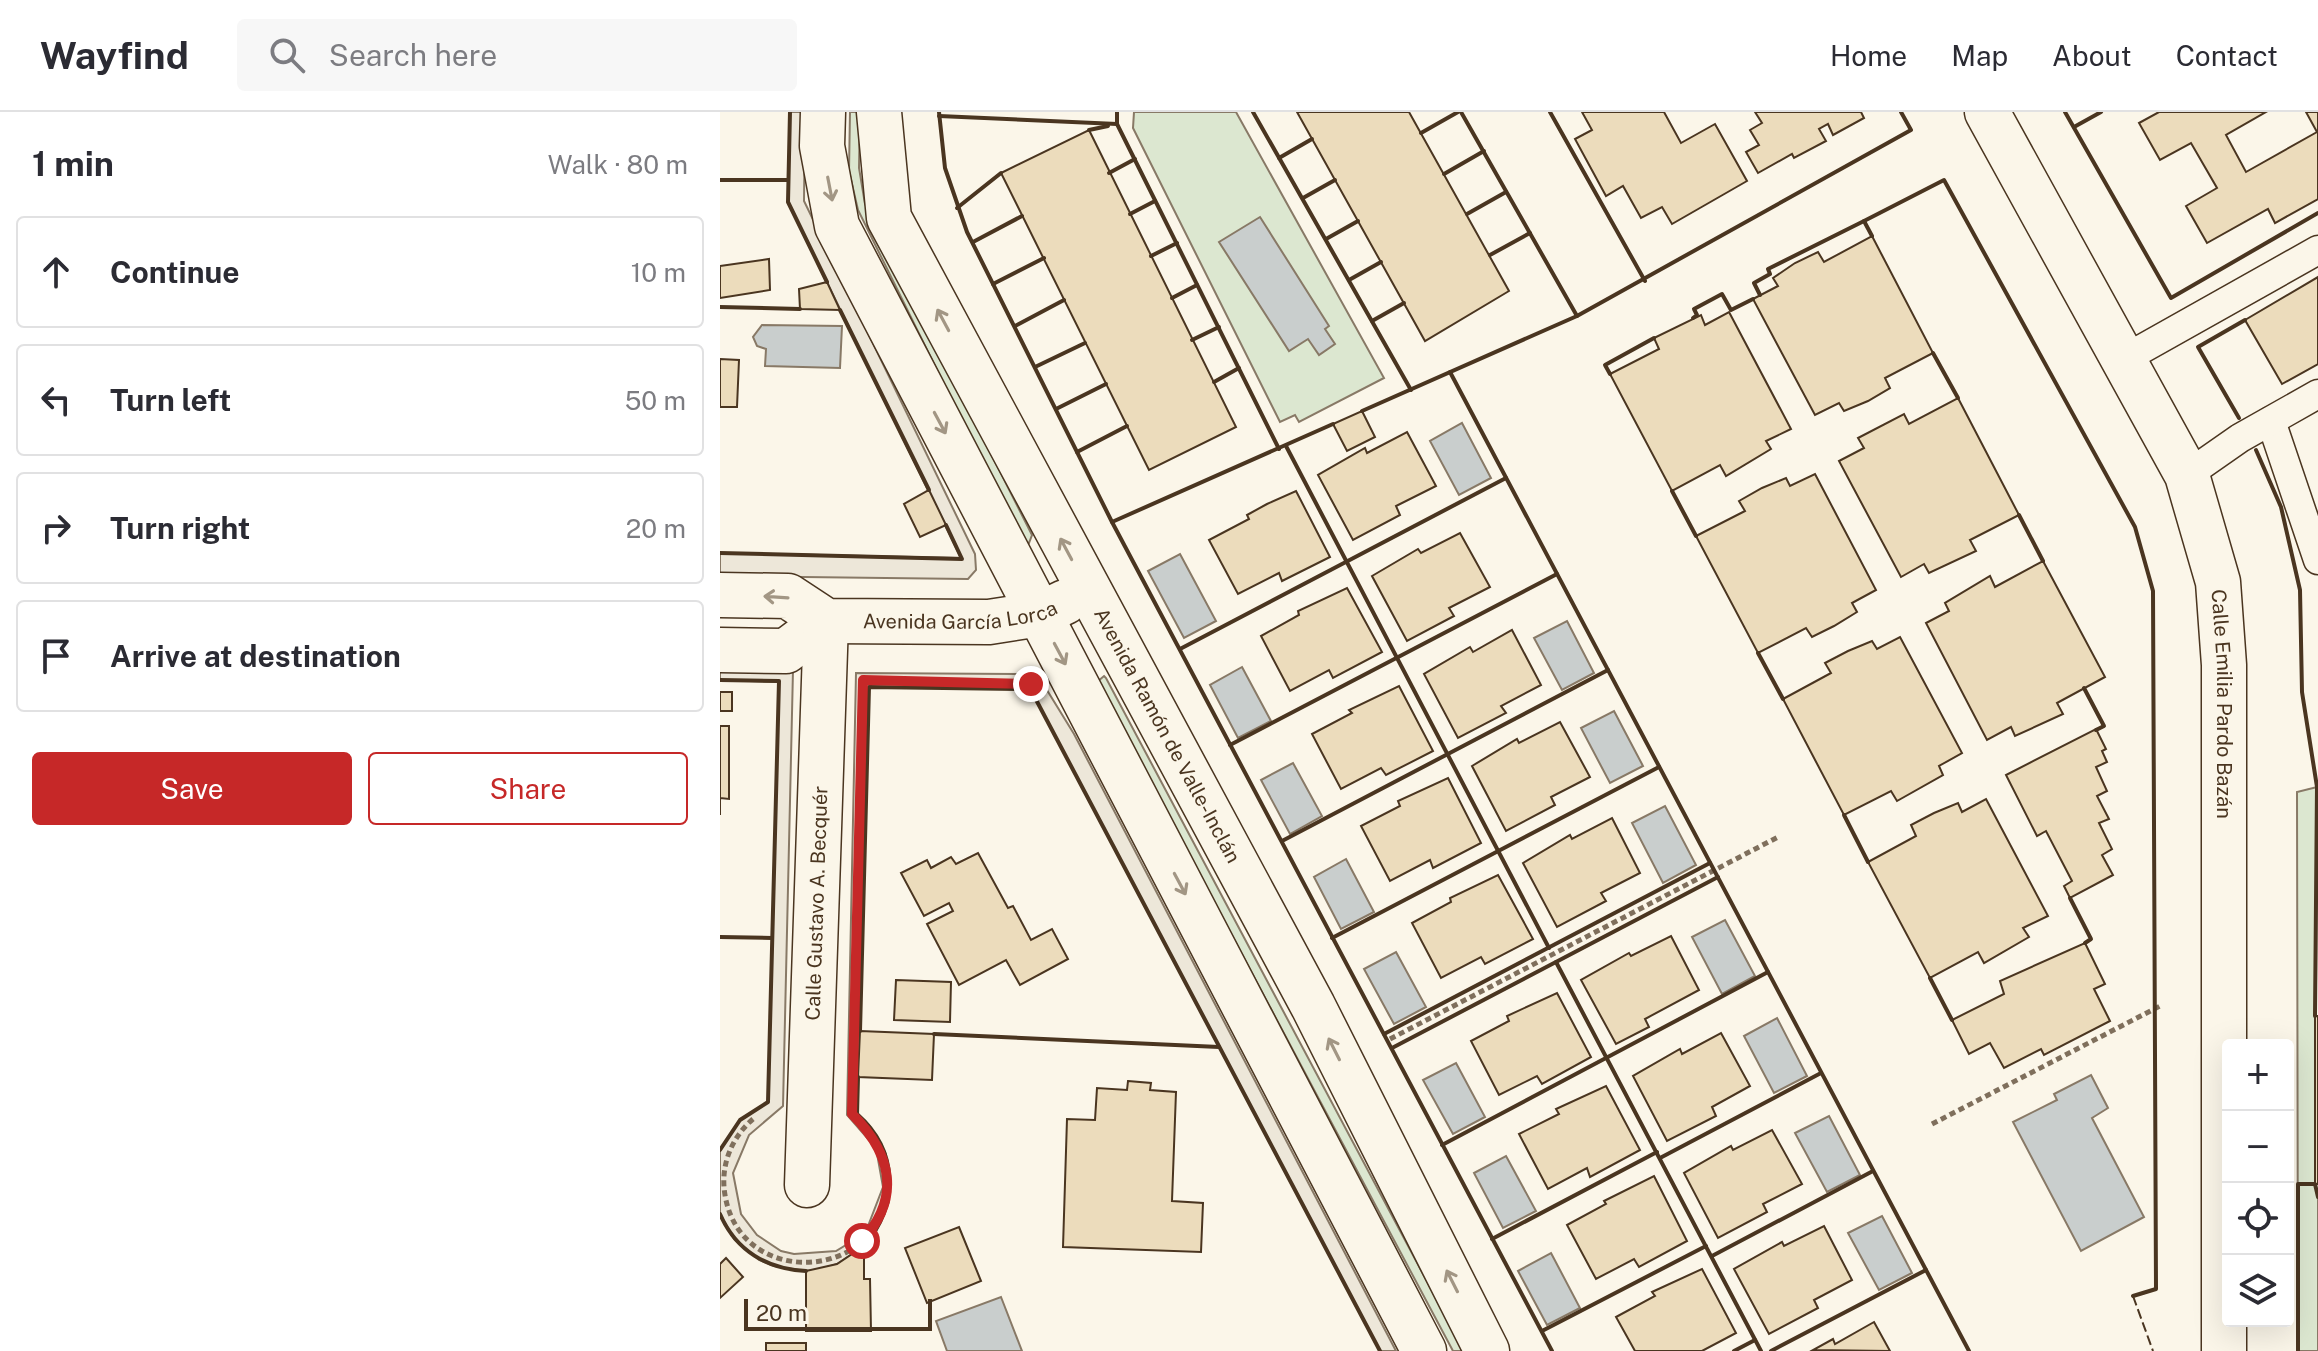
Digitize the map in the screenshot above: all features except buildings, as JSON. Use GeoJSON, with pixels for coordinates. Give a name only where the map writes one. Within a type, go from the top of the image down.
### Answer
{"type":"FeatureCollection","features":[{"type":"Feature","properties":{"kind":"street"},"geometry":{"type":"LineString","coordinates":[[823,112],[822,146],[837,226],[1424,1351]]}},
{"type":"Feature","properties":{"kind":"street","name":"Avenida Ramón de Valle-Inclán"},"geometry":{"type":"LineString","coordinates":[[879,112],[889,218],[1313,1006],[1487,1351]]}},
{"type":"Feature","properties":{"kind":"street","name":"Calle Emilia Pardo Bazán"},"geometry":{"type":"LineString","coordinates":[[1987,112],[2187,475],[2218,582],[2224,665],[2224,1351]]}},
{"type":"Feature","properties":{"kind":"street","name":"Avenida García Lorca"},"geometry":{"type":"LineString","coordinates":[[826,621],[989,622],[1040,614],[1088,590]]}},
{"type":"Feature","properties":{"kind":"street"},"geometry":{"type":"LineString","coordinates":[[720,595],[788,596],[826,621],[786,651],[720,650]]}},
{"type":"Feature","properties":{"kind":"street","name":"Calle Gustavo A. Becquér"},"geometry":{"type":"LineString","coordinates":[[807,1185],[826,621]]}},
{"type":"Feature","properties":{"kind":"lane"},"geometry":{"type":"LineString","coordinates":[[2124,359],[2318,250]]}},
{"type":"Feature","properties":{"kind":"lane"},"geometry":{"type":"LineString","coordinates":[[2187,475],[2318,394]]}},
{"type":"Feature","properties":{"kind":"lane"},"geometry":{"type":"LineString","coordinates":[[2271,421],[2318,560]]}},
{"type":"Feature","properties":{"kind":"path"},"geometry":{"type":"LineString","coordinates":[[1379,1046],[1780,836]]}},
{"type":"Feature","properties":{"kind":"path"},"geometry":{"type":"LineString","coordinates":[[1932,1124],[2162,1005]]}},
{"type":"Feature","properties":{"kind":"path"},"geometry":{"type":"LineString","coordinates":[[761,1113],[739,1134],[726,1161],[727,1206],[741,1232],[751,1243],[764,1253],[791,1262],[822,1262],[850,1250],[872,1230],[879,1217],[887,1187],[884,1157],[878,1143],[858,1120]]}},
{"type":"Feature","properties":{"kind":"green space"},"geometry":{"type":"Polygon","coordinates":[[[850,112],[860,112],[859,168],[865,204],[1032,535],[1029,543],[1021,540],[858,210],[849,171],[850,112]]]}},
{"type":"Feature","properties":{"kind":"green space"},"geometry":{"type":"Polygon","coordinates":[[[1134,112],[1236,112],[1384,378],[1299,422],[1295,415],[1280,422],[1133,128],[1134,112]]]}},
{"type":"Feature","properties":{"kind":"green space"},"geometry":{"type":"Polygon","coordinates":[[[1104,676],[1464,1351],[1453,1351],[1097,682],[1104,676]]]}},
{"type":"Feature","properties":{"kind":"green space"},"geometry":{"type":"Polygon","coordinates":[[[2317,787],[2315,1184],[2318,1197],[2318,1351],[2298,1351],[2297,792],[2317,787]]]}},
{"type":"Feature","properties":{"kind":"shaded area"},"geometry":{"type":"Polygon","coordinates":[[[790,112],[805,112],[804,201],[975,554],[976,570],[968,579],[720,576],[720,553],[961,558],[788,202],[790,112]]]}},
{"type":"Feature","properties":{"kind":"shaded area"},"geometry":{"type":"Polygon","coordinates":[[[1260,217],[1329,326],[1325,329],[1335,344],[1319,355],[1308,339],[1289,351],[1219,242],[1260,217]]]}},
{"type":"Feature","properties":{"kind":"shaded area"},"geometry":{"type":"Polygon","coordinates":[[[762,325],[842,326],[840,368],[765,366],[766,349],[757,346],[753,337],[762,325]]]}},
{"type":"Feature","properties":{"kind":"shaded area"},"geometry":{"type":"Polygon","coordinates":[[[1462,423],[1491,478],[1459,495],[1430,441],[1462,423]]]}},
{"type":"Feature","properties":{"kind":"shaded area"},"geometry":{"type":"Polygon","coordinates":[[[1180,554],[1216,621],[1184,638],[1148,571],[1180,554]]]}},
{"type":"Feature","properties":{"kind":"shaded area"},"geometry":{"type":"Polygon","coordinates":[[[1567,621],[1594,673],[1562,690],[1534,638],[1567,621]]]}},
{"type":"Feature","properties":{"kind":"shaded area"},"geometry":{"type":"Polygon","coordinates":[[[1242,667],[1271,721],[1238,738],[1210,685],[1242,667]]]}},
{"type":"Feature","properties":{"kind":"shaded area"},"geometry":{"type":"Polygon","coordinates":[[[720,668],[793,670],[783,1106],[749,1135],[733,1173],[741,1214],[757,1235],[781,1251],[794,1254],[836,1251],[859,1237],[868,1226],[883,1187],[876,1148],[847,1115],[856,673],[1025,674],[1042,682],[1074,734],[1396,1351],[1380,1351],[1033,694],[1022,689],[869,687],[857,1114],[869,1125],[886,1154],[889,1202],[875,1233],[864,1246],[837,1264],[821,1269],[805,1271],[774,1266],[759,1260],[734,1239],[720,1214],[720,1150],[740,1120],[768,1102],[779,682],[720,680],[720,668]]]}},
{"type":"Feature","properties":{"kind":"shaded area"},"geometry":{"type":"Polygon","coordinates":[[[1614,711],[1643,766],[1610,783],[1581,728],[1614,711]]]}},
{"type":"Feature","properties":{"kind":"shaded area"},"geometry":{"type":"Polygon","coordinates":[[[1293,763],[1322,816],[1290,834],[1261,780],[1293,763]]]}},
{"type":"Feature","properties":{"kind":"shaded area"},"geometry":{"type":"Polygon","coordinates":[[[1665,806],[1696,865],[1663,883],[1632,823],[1665,806]]]}},
{"type":"Feature","properties":{"kind":"shaded area"},"geometry":{"type":"Polygon","coordinates":[[[1346,859],[1374,912],[1341,929],[1314,877],[1346,859]]]}},
{"type":"Feature","properties":{"kind":"shaded area"},"geometry":{"type":"Polygon","coordinates":[[[1725,920],[1755,976],[1722,994],[1692,937],[1725,920]]]}},
{"type":"Feature","properties":{"kind":"shaded area"},"geometry":{"type":"Polygon","coordinates":[[[1396,952],[1426,1007],[1394,1024],[1364,969],[1396,952]]]}},
{"type":"Feature","properties":{"kind":"shaded area"},"geometry":{"type":"Polygon","coordinates":[[[1777,1018],[1807,1076],[1774,1093],[1744,1036],[1777,1018]]]}},
{"type":"Feature","properties":{"kind":"shaded area"},"geometry":{"type":"Polygon","coordinates":[[[1456,1063],[1485,1117],[1453,1134],[1423,1080],[1456,1063]]]}},
{"type":"Feature","properties":{"kind":"shaded area"},"geometry":{"type":"Polygon","coordinates":[[[2091,1075],[2108,1108],[2092,1118],[2144,1217],[2081,1251],[2013,1122],[2057,1100],[2054,1094],[2091,1075]]]}},
{"type":"Feature","properties":{"kind":"shaded area"},"geometry":{"type":"Polygon","coordinates":[[[1829,1116],[1860,1175],[1827,1192],[1795,1133],[1829,1116]]]}},
{"type":"Feature","properties":{"kind":"shaded area"},"geometry":{"type":"Polygon","coordinates":[[[1506,1156],[1536,1211],[1503,1228],[1474,1173],[1506,1156]]]}},
{"type":"Feature","properties":{"kind":"shaded area"},"geometry":{"type":"Polygon","coordinates":[[[1882,1216],[1912,1273],[1879,1290],[1848,1233],[1882,1216]]]}},
{"type":"Feature","properties":{"kind":"shaded area"},"geometry":{"type":"Polygon","coordinates":[[[1551,1253],[1580,1308],[1547,1325],[1518,1271],[1551,1253]]]}},
{"type":"Feature","properties":{"kind":"shaded area"},"geometry":{"type":"Polygon","coordinates":[[[1001,1297],[1022,1351],[947,1351],[936,1321],[1001,1297]]]}},
{"type":"Feature","properties":{"kind":"fence"},"geometry":{"type":"LineString","coordinates":[[2133,1296],[2153,1351]]}},
{"type":"Feature","properties":{"kind":"wall"},"geometry":{"type":"LineString","coordinates":[[790,112],[788,202],[827,282]]}},
{"type":"Feature","properties":{"kind":"wall"},"geometry":{"type":"LineString","coordinates":[[939,112],[945,168],[967,232],[1112,522],[1552,1351]]}},
{"type":"Feature","properties":{"kind":"wall"},"geometry":{"type":"LineString","coordinates":[[1117,112],[1117,124],[1279,449]]}},
{"type":"Feature","properties":{"kind":"wall"},"geometry":{"type":"LineString","coordinates":[[1253,112],[1411,390]]}},
{"type":"Feature","properties":{"kind":"wall"},"geometry":{"type":"LineString","coordinates":[[1421,133],[1458,112]]}},
{"type":"Feature","properties":{"kind":"wall"},"geometry":{"type":"LineString","coordinates":[[1461,112],[1577,316]]}},
{"type":"Feature","properties":{"kind":"wall"},"geometry":{"type":"LineString","coordinates":[[1550,112],[1645,281]]}},
{"type":"Feature","properties":{"kind":"wall"},"geometry":{"type":"LineString","coordinates":[[1362,411],[1577,316],[1911,130],[1901,112]]}},
{"type":"Feature","properties":{"kind":"wall"},"geometry":{"type":"LineString","coordinates":[[2065,112],[2171,298],[2318,213]]}},
{"type":"Feature","properties":{"kind":"wall"},"geometry":{"type":"LineString","coordinates":[[2074,127],[2101,112]]}},
{"type":"Feature","properties":{"kind":"wall"},"geometry":{"type":"LineString","coordinates":[[939,116],[1117,124]]}},
{"type":"Feature","properties":{"kind":"wall"},"geometry":{"type":"LineString","coordinates":[[1089,130],[1108,126]]}},
{"type":"Feature","properties":{"kind":"wall"},"geometry":{"type":"LineString","coordinates":[[1279,158],[1312,139]]}},
{"type":"Feature","properties":{"kind":"wall"},"geometry":{"type":"LineString","coordinates":[[1444,174],[1484,151]]}},
{"type":"Feature","properties":{"kind":"wall"},"geometry":{"type":"LineString","coordinates":[[1109,173],[1135,159]]}},
{"type":"Feature","properties":{"kind":"wall"},"geometry":{"type":"LineString","coordinates":[[957,208],[1001,173]]}},
{"type":"Feature","properties":{"kind":"wall"},"geometry":{"type":"LineString","coordinates":[[720,180],[788,180]]}},
{"type":"Feature","properties":{"kind":"wall"},"geometry":{"type":"LineString","coordinates":[[1303,198],[1335,180]]}},
{"type":"Feature","properties":{"kind":"wall"},"geometry":{"type":"LineString","coordinates":[[1864,221],[1944,180],[2135,527],[2153,591],[2156,1289],[2133,1296]]}},
{"type":"Feature","properties":{"kind":"wall"},"geometry":{"type":"LineString","coordinates":[[1467,214],[1506,192]]}},
{"type":"Feature","properties":{"kind":"wall"},"geometry":{"type":"LineString","coordinates":[[1130,214],[1155,201]]}},
{"type":"Feature","properties":{"kind":"wall"},"geometry":{"type":"LineString","coordinates":[[973,242],[1022,216]]}},
{"type":"Feature","properties":{"kind":"wall"},"geometry":{"type":"LineString","coordinates":[[1326,239],[1358,221]]}},
{"type":"Feature","properties":{"kind":"wall"},"geometry":{"type":"LineString","coordinates":[[1760,295],[1754,283],[1770,274],[1768,269],[1864,221],[1872,236]]}},
{"type":"Feature","properties":{"kind":"wall"},"geometry":{"type":"LineString","coordinates":[[1490,255],[1530,233]]}},
{"type":"Feature","properties":{"kind":"wall"},"geometry":{"type":"LineString","coordinates":[[1151,256],[1177,243]]}},
{"type":"Feature","properties":{"kind":"wall"},"geometry":{"type":"LineString","coordinates":[[993,284],[1044,258]]}},
{"type":"Feature","properties":{"kind":"wall"},"geometry":{"type":"LineString","coordinates":[[1349,280],[1381,262]]}},
{"type":"Feature","properties":{"kind":"wall"},"geometry":{"type":"LineString","coordinates":[[1172,298],[1197,285]]}},
{"type":"Feature","properties":{"kind":"wall"},"geometry":{"type":"LineString","coordinates":[[1693,318],[1697,315],[1694,309],[1722,294],[1731,310],[1753,299]]}},
{"type":"Feature","properties":{"kind":"wall"},"geometry":{"type":"LineString","coordinates":[[1015,326],[1064,300]]}},
{"type":"Feature","properties":{"kind":"wall"},"geometry":{"type":"LineString","coordinates":[[1372,321],[1404,303]]}},
{"type":"Feature","properties":{"kind":"wall"},"geometry":{"type":"LineString","coordinates":[[720,307],[800,309]]}},
{"type":"Feature","properties":{"kind":"wall"},"geometry":{"type":"LineString","coordinates":[[840,310],[929,490]]}},
{"type":"Feature","properties":{"kind":"wall"},"geometry":{"type":"LineString","coordinates":[[2239,418],[2198,347],[2245,320]]}},
{"type":"Feature","properties":{"kind":"wall"},"geometry":{"type":"LineString","coordinates":[[1192,340],[1219,327]]}},
{"type":"Feature","properties":{"kind":"wall"},"geometry":{"type":"LineString","coordinates":[[1610,374],[1605,365],[1654,338]]}},
{"type":"Feature","properties":{"kind":"wall"},"geometry":{"type":"LineString","coordinates":[[1035,367],[1085,343]]}},
{"type":"Feature","properties":{"kind":"wall"},"geometry":{"type":"LineString","coordinates":[[1933,353],[1958,398]]}},
{"type":"Feature","properties":{"kind":"wall"},"geometry":{"type":"LineString","coordinates":[[1214,382],[1239,368]]}},
{"type":"Feature","properties":{"kind":"wall"},"geometry":{"type":"LineString","coordinates":[[1450,372],[1969,1351]]}},
{"type":"Feature","properties":{"kind":"wall"},"geometry":{"type":"LineString","coordinates":[[1056,409],[1106,384]]}},
{"type":"Feature","properties":{"kind":"wall"},"geometry":{"type":"LineString","coordinates":[[1112,522],[1333,424]]}},
{"type":"Feature","properties":{"kind":"wall"},"geometry":{"type":"LineString","coordinates":[[1077,452],[1127,426]]}},
{"type":"Feature","properties":{"kind":"wall"},"geometry":{"type":"LineString","coordinates":[[1286,446],[1549,948]]}},
{"type":"Feature","properties":{"kind":"wall"},"geometry":{"type":"LineString","coordinates":[[2256,450],[2281,507],[2300,590],[2302,692],[2317,787],[2315,1016]]}},
{"type":"Feature","properties":{"kind":"wall"},"geometry":{"type":"LineString","coordinates":[[1180,649],[1506,478]]}},
{"type":"Feature","properties":{"kind":"wall"},"geometry":{"type":"LineString","coordinates":[[1672,491],[1696,536]]}},
{"type":"Feature","properties":{"kind":"wall"},"geometry":{"type":"LineString","coordinates":[[2019,515],[2043,561]]}},
{"type":"Feature","properties":{"kind":"wall"},"geometry":{"type":"LineString","coordinates":[[720,553],[962,559],[946,525]]}},
{"type":"Feature","properties":{"kind":"wall"},"geometry":{"type":"LineString","coordinates":[[1230,745],[1557,574]]}},
{"type":"Feature","properties":{"kind":"wall"},"geometry":{"type":"LineString","coordinates":[[1758,653],[1783,699]]}},
{"type":"Feature","properties":{"kind":"wall"},"geometry":{"type":"LineString","coordinates":[[1282,841],[1608,670]]}},
{"type":"Feature","properties":{"kind":"wall"},"geometry":{"type":"LineString","coordinates":[[720,680],[779,681],[768,1102],[740,1120],[720,1150]]}},
{"type":"Feature","properties":{"kind":"wall"},"geometry":{"type":"LineString","coordinates":[[860,1031],[869,687],[1025,689],[1033,694],[1380,1351]]}},
{"type":"Feature","properties":{"kind":"wall"},"geometry":{"type":"LineString","coordinates":[[2084,688],[2104,726],[2096,730]]}},
{"type":"Feature","properties":{"kind":"wall"},"geometry":{"type":"LineString","coordinates":[[1332,938],[1659,767]]}},
{"type":"Feature","properties":{"kind":"wall"},"geometry":{"type":"LineString","coordinates":[[1844,815],[1868,862]]}},
{"type":"Feature","properties":{"kind":"wall"},"geometry":{"type":"LineString","coordinates":[[1384,1034],[1710,863]]}},
{"type":"Feature","properties":{"kind":"wall"},"geometry":{"type":"LineString","coordinates":[[1392,1048],[1718,877]]}},
{"type":"Feature","properties":{"kind":"wall"},"geometry":{"type":"LineString","coordinates":[[2070,898],[2091,939],[2085,943]]}},
{"type":"Feature","properties":{"kind":"wall"},"geometry":{"type":"LineString","coordinates":[[720,937],[772,938]]}},
{"type":"Feature","properties":{"kind":"wall"},"geometry":{"type":"LineString","coordinates":[[1556,962],[1761,1351]]}},
{"type":"Feature","properties":{"kind":"wall"},"geometry":{"type":"LineString","coordinates":[[1442,1145],[1768,972]]}},
{"type":"Feature","properties":{"kind":"wall"},"geometry":{"type":"LineString","coordinates":[[1930,978],[1952,1020]]}},
{"type":"Feature","properties":{"kind":"wall"},"geometry":{"type":"LineString","coordinates":[[934,1034],[1219,1047]]}},
{"type":"Feature","properties":{"kind":"wall"},"geometry":{"type":"LineString","coordinates":[[1660,1158],[1821,1073]]}},
{"type":"Feature","properties":{"kind":"wall"},"geometry":{"type":"LineString","coordinates":[[858,1077],[857,1114],[881,1144],[889,1178],[884,1213],[864,1246]]}},
{"type":"Feature","properties":{"kind":"wall"},"geometry":{"type":"LineString","coordinates":[[1492,1239],[1657,1152]]}},
{"type":"Feature","properties":{"kind":"wall"},"geometry":{"type":"LineString","coordinates":[[1712,1256],[1873,1171]]}},
{"type":"Feature","properties":{"kind":"wall"},"geometry":{"type":"LineString","coordinates":[[2298,1351],[2298,1184],[2315,1184],[2318,1197]]}},
{"type":"Feature","properties":{"kind":"wall"},"geometry":{"type":"LineString","coordinates":[[720,1214],[735,1238],[754,1256],[778,1266],[806,1271]]}},
{"type":"Feature","properties":{"kind":"wall"},"geometry":{"type":"LineString","coordinates":[[1542,1331],[1706,1246]]}},
{"type":"Feature","properties":{"kind":"wall"},"geometry":{"type":"LineString","coordinates":[[1771,1351],[1926,1270]]}},
{"type":"Feature","properties":{"kind":"wall"},"geometry":{"type":"LineString","coordinates":[[1734,1351],[1755,1340]]}},
{"type":"Feature","properties":{"kind":"route"},"geometry":{"type":"LineString","coordinates":[[862,1241],[879,1217],[887,1187],[884,1157],[878,1143],[852,1114],[863,680],[1023,681],[1031,684]]}}]}
